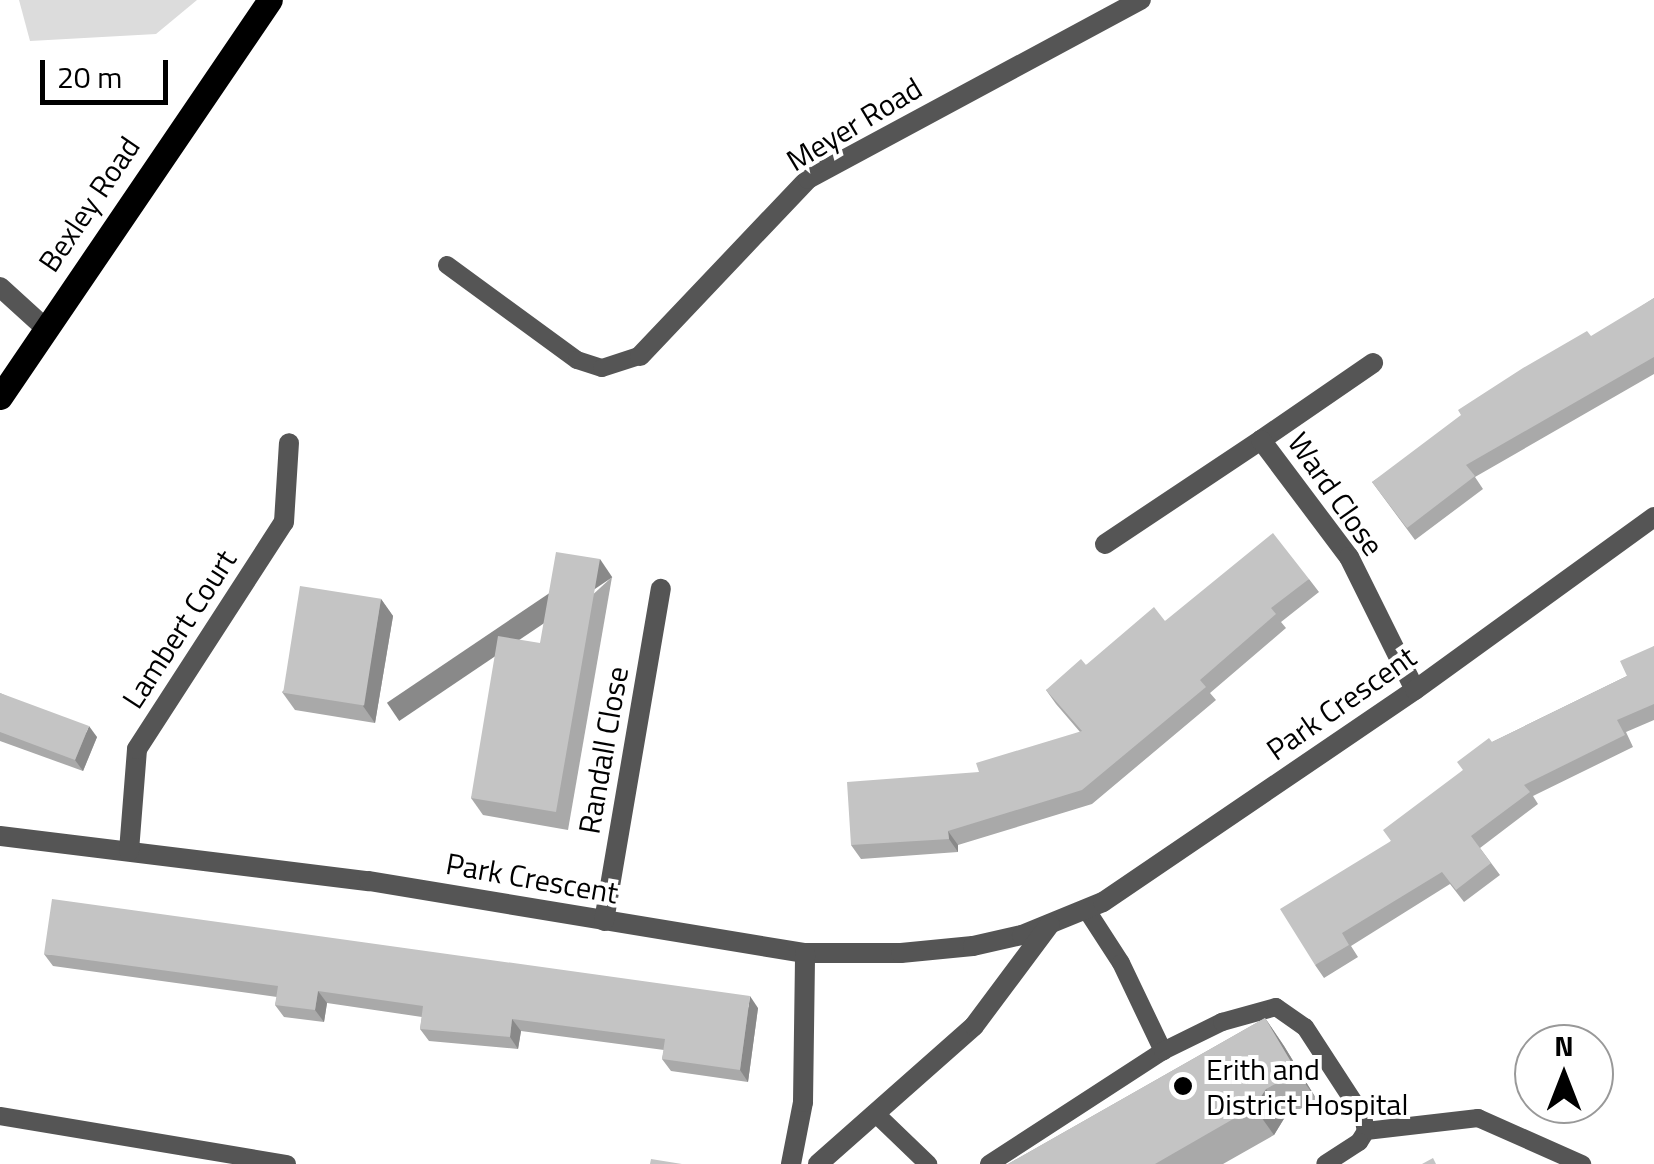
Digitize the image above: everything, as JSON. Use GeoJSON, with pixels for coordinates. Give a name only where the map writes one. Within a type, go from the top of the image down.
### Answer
{"type":"FeatureCollection","features":[{"type":"Feature","properties":{"kind":"main road","name":"Bexley Road"},"geometry":{"type":"LineString","coordinates":[[0,396],[270,0]]}},
{"type":"Feature","properties":{"kind":"street","name":"Meyer Road"},"geometry":{"type":"LineString","coordinates":[[640,356],[808,179],[1140,0]]}},
{"type":"Feature","properties":{"kind":"street"},"geometry":{"type":"LineString","coordinates":[[0,287],[44,327]]}},
{"type":"Feature","properties":{"kind":"street","name":"Ward Close"},"geometry":{"type":"LineString","coordinates":[[1105,544],[1373,363]]}},
{"type":"Feature","properties":{"kind":"street","name":"Ward Close"},"geometry":{"type":"LineString","coordinates":[[1261,440],[1349,557],[1415,690]]}},
{"type":"Feature","properties":{"kind":"street","name":"Lambert Court"},"geometry":{"type":"LineString","coordinates":[[129,851],[136,749],[284,522],[289,443]]}},
{"type":"Feature","properties":{"kind":"street","name":"Park Crescent"},"geometry":{"type":"LineString","coordinates":[[0,836],[369,881],[805,953],[901,953],[973,946],[1022,935],[1103,902],[1415,690],[1654,516]]}},
{"type":"Feature","properties":{"kind":"street","name":"Randall Close"},"geometry":{"type":"LineString","coordinates":[[604,921],[661,590]]}},
{"type":"Feature","properties":{"kind":"street"},"geometry":{"type":"LineString","coordinates":[[818,1164],[974,1026],[1052,923]]}},
{"type":"Feature","properties":{"kind":"street"},"geometry":{"type":"LineString","coordinates":[[791,1164],[803,1102],[805,953]]}},
{"type":"Feature","properties":{"kind":"lane"},"geometry":{"type":"LineString","coordinates":[[447,265],[577,360],[602,368],[640,356]]}},
{"type":"Feature","properties":{"kind":"lane"},"geometry":{"type":"LineString","coordinates":[[1086,909],[1121,963],[1164,1051]]}},
{"type":"Feature","properties":{"kind":"lane"},"geometry":{"type":"LineString","coordinates":[[990,1164],[1164,1051],[1222,1022],[1276,1007],[1305,1027],[1363,1116],[1366,1131],[1359,1142],[1325,1164]]}},
{"type":"Feature","properties":{"kind":"lane"},"geometry":{"type":"LineString","coordinates":[[876,1113],[928,1164]]}},
{"type":"Feature","properties":{"kind":"lane"},"geometry":{"type":"LineString","coordinates":[[0,1116],[286,1164]]}},
{"type":"Feature","properties":{"kind":"lane"},"geometry":{"type":"LineString","coordinates":[[1366,1131],[1478,1118],[1582,1164]]}},
{"type":"Feature","properties":{"kind":"shaded area"},"geometry":{"type":"Polygon","coordinates":[[[19,0],[197,0],[156,34],[30,41],[19,0]]]}},
{"type":"Feature","properties":{"kind":"building"},"geometry":{"type":"Polygon","coordinates":[[[1654,298],[1654,357],[1466,465],[1475,476],[1407,528],[1372,482],[1461,415],[1458,410],[1587,331],[1591,336],[1654,298]]]}},
{"type":"Feature","properties":{"kind":"building"},"geometry":{"type":"Polygon","coordinates":[[[1273,533],[1309,579],[1271,608],[1276,614],[1200,680],[1206,687],[1082,790],[948,831],[949,839],[851,845],[847,782],[979,772],[976,763],[1082,731],[1046,690],[1081,659],[1086,665],[1154,607],[1165,621],[1273,533]]]}},
{"type":"Feature","properties":{"kind":"building"},"geometry":{"type":"Polygon","coordinates":[[[556,552],[600,559],[556,812],[471,798],[498,636],[540,643],[556,552]]]}},
{"type":"Feature","properties":{"kind":"building"},"geometry":{"type":"Polygon","coordinates":[[[300,586],[381,599],[364,705],[283,693],[300,586]]]}},
{"type":"Feature","properties":{"kind":"building"},"geometry":{"type":"Polygon","coordinates":[[[1654,646],[1654,704],[1617,720],[1625,735],[1524,785],[1530,792],[1471,836],[1491,863],[1456,890],[1442,872],[1342,933],[1349,945],[1315,965],[1280,909],[1391,841],[1383,830],[1463,770],[1457,762],[1489,738],[1492,742],[1627,676],[1620,661],[1654,646]]]}},
{"type":"Feature","properties":{"kind":"building"},"geometry":{"type":"Polygon","coordinates":[[[0,693],[89,726],[75,760],[0,732],[0,693]]]}},
{"type":"Feature","properties":{"kind":"building"},"geometry":{"type":"Polygon","coordinates":[[[52,899],[750,996],[740,1070],[662,1059],[665,1039],[512,1019],[510,1037],[420,1029],[423,1006],[318,991],[315,1010],[275,1005],[278,986],[44,954],[52,899]]]}},
{"type":"Feature","properties":{"kind":"building"},"geometry":{"type":"Polygon","coordinates":[[[1265,1018],[1297,1072],[1266,1089],[1254,1107],[1155,1164],[1008,1164],[1265,1018]]]}},
{"type":"Feature","properties":{"kind":"building"},"geometry":{"type":"Polygon","coordinates":[[[651,1159],[682,1164],[650,1164],[651,1159]]]}},
{"type":"Feature","properties":{"kind":"place","name":"Erith and District Hospital"},"geometry":{"type":"Point","coordinates":[1183,1086]}}]}
